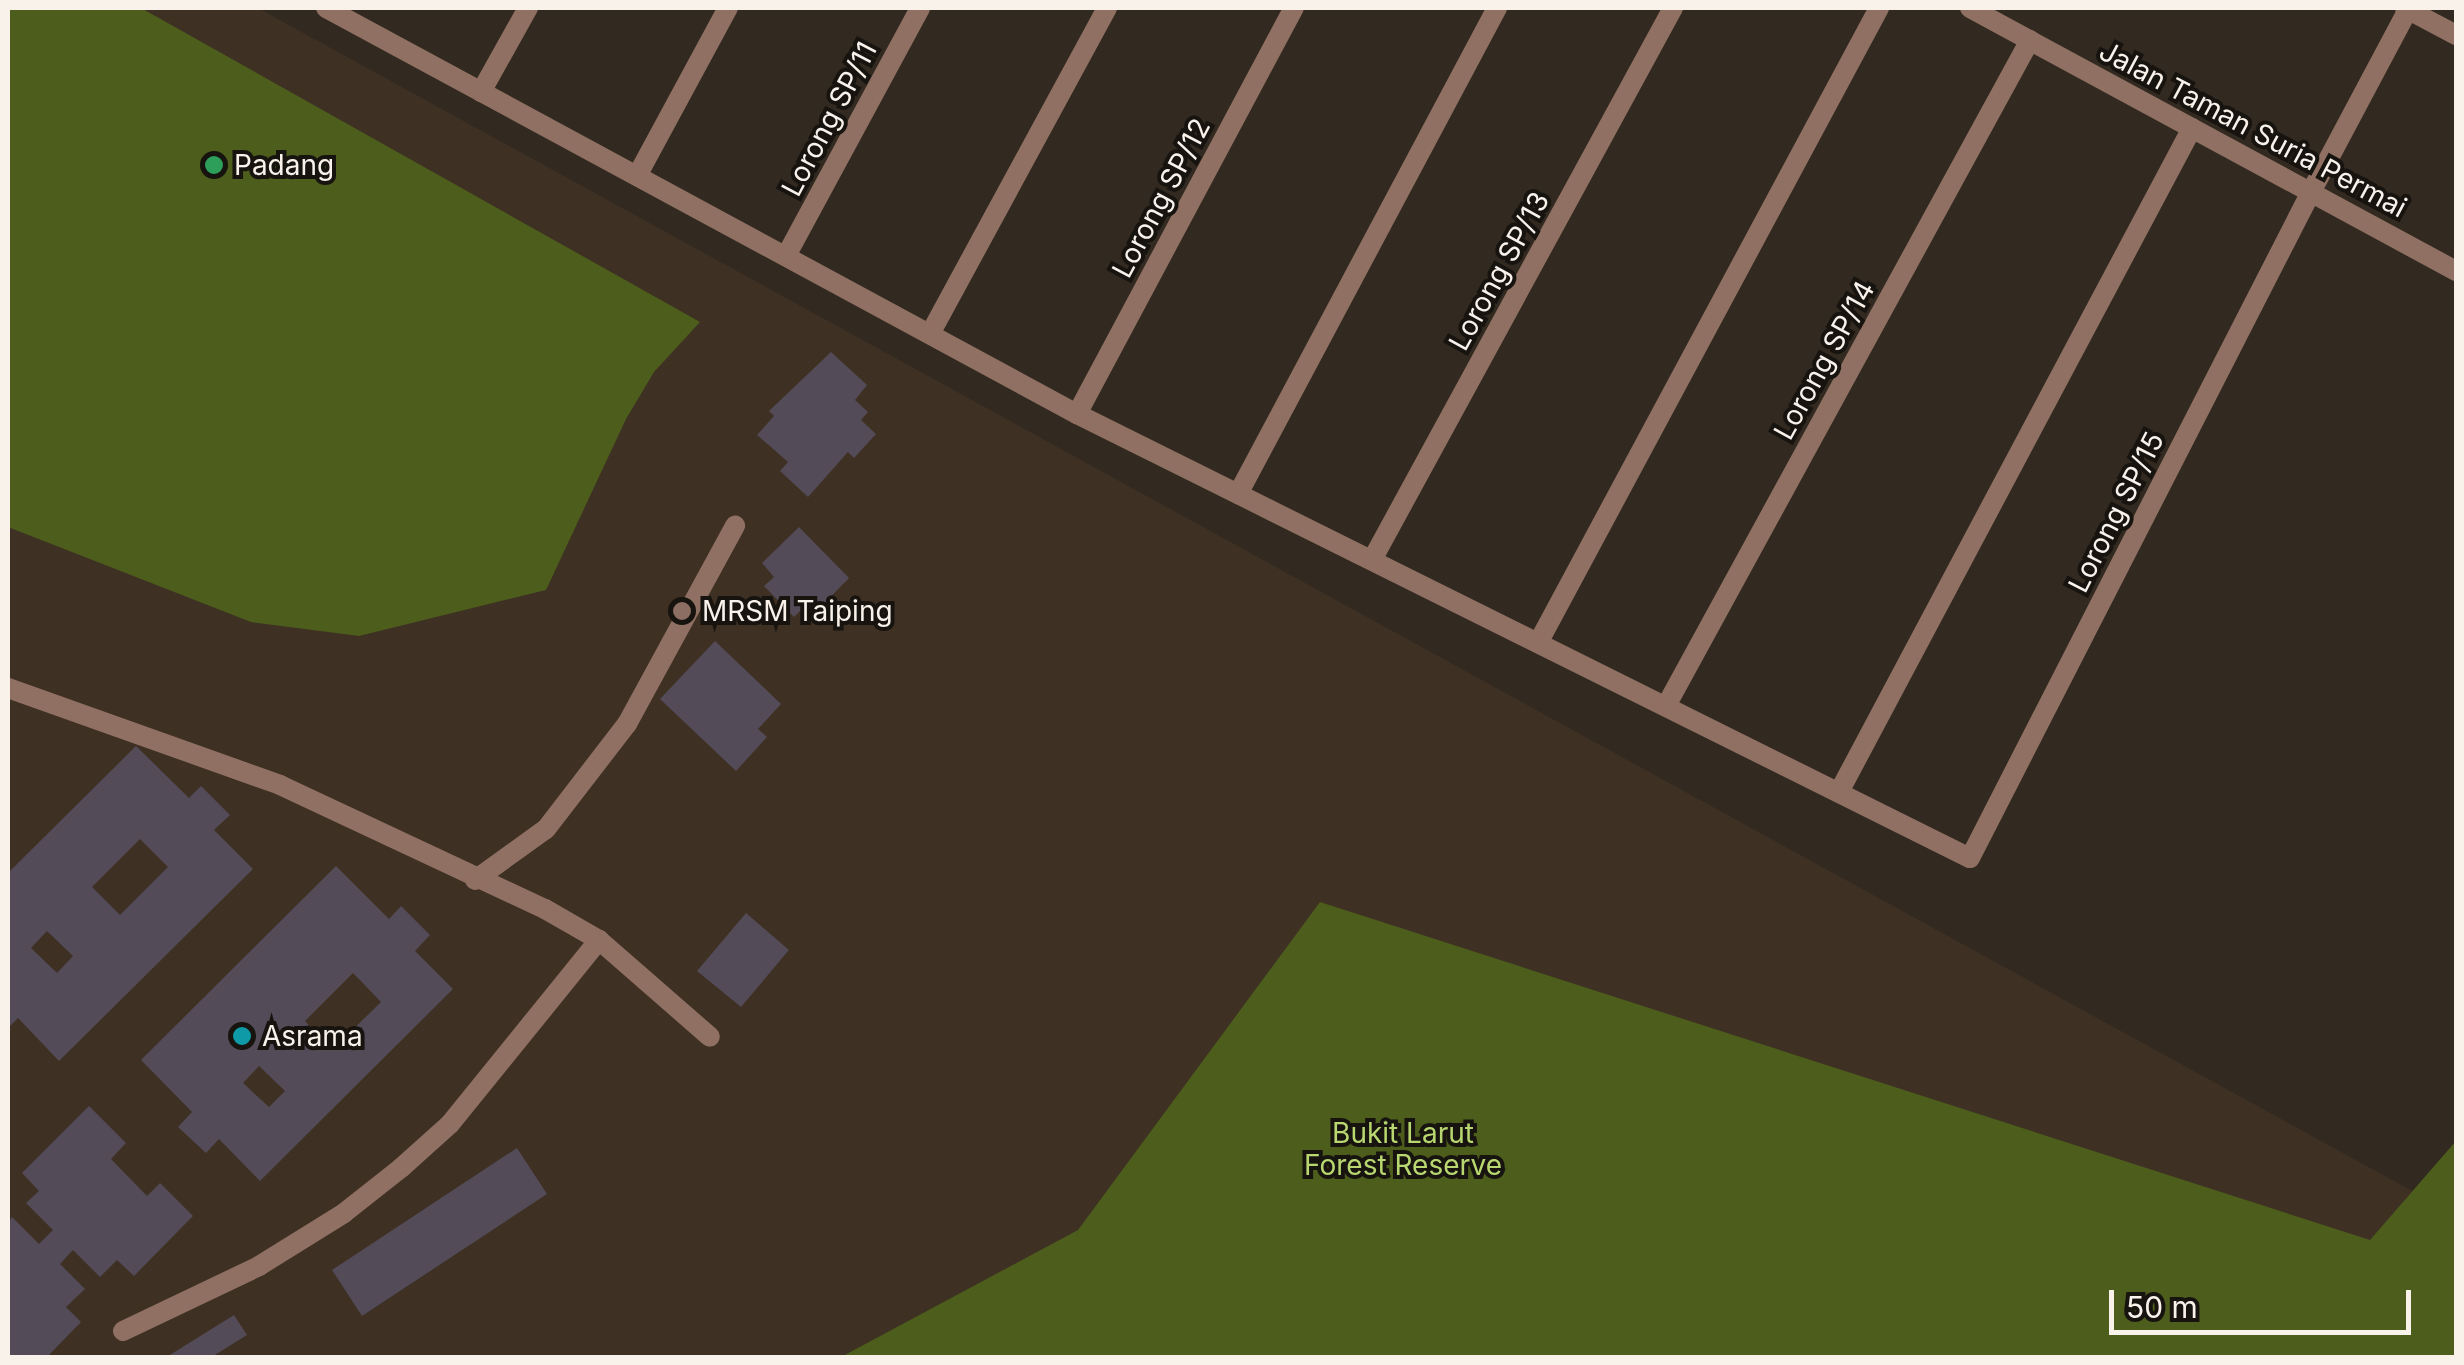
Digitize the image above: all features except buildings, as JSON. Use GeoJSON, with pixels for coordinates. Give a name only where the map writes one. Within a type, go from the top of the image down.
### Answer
{"type":"FeatureCollection","features":[{"type":"Feature","properties":{"kind":"street"},"geometry":{"type":"LineString","coordinates":[[482,92],[528,8]]}},
{"type":"Feature","properties":{"kind":"street"},"geometry":{"type":"LineString","coordinates":[[637,176],[728,8]]}},
{"type":"Feature","properties":{"kind":"street","name":"Lorong SP/11"},"geometry":{"type":"LineString","coordinates":[[786,256],[920,8]]}},
{"type":"Feature","properties":{"kind":"street"},"geometry":{"type":"LineString","coordinates":[[930,334],[1107,8]]}},
{"type":"Feature","properties":{"kind":"street","name":"Lorong SP/12"},"geometry":{"type":"LineString","coordinates":[[1076,414],[1294,8]]}},
{"type":"Feature","properties":{"kind":"street"},"geometry":{"type":"LineString","coordinates":[[1238,494],[1497,8]]}},
{"type":"Feature","properties":{"kind":"street","name":"Lorong SP/13"},"geometry":{"type":"LineString","coordinates":[[1372,560],[1673,8]]}},
{"type":"Feature","properties":{"kind":"street"},"geometry":{"type":"LineString","coordinates":[[1538,643],[1879,8]]}},
{"type":"Feature","properties":{"kind":"street","name":"Jalan Taman Suria Permai"},"geometry":{"type":"LineString","coordinates":[[1970,8],[2456,271]]}},
{"type":"Feature","properties":{"kind":"street"},"geometry":{"type":"LineString","coordinates":[[2407,8],[2456,36]]}},
{"type":"Feature","properties":{"kind":"street","name":"Lorong SP/15"},"geometry":{"type":"LineString","coordinates":[[1839,792],[1970,858],[2407,8]]}},
{"type":"Feature","properties":{"kind":"street"},"geometry":{"type":"LineString","coordinates":[[336,10],[1076,414],[1839,792],[2192,128]]}},
{"type":"Feature","properties":{"kind":"street","name":"Lorong SP/14"},"geometry":{"type":"LineString","coordinates":[[1666,706],[2030,40]]}},
{"type":"Feature","properties":{"kind":"street"},"geometry":{"type":"LineString","coordinates":[[474,880],[546,829],[627,724],[734,526]]}},
{"type":"Feature","properties":{"kind":"street"},"geometry":{"type":"LineString","coordinates":[[8,688],[280,785],[599,940],[710,1036]]}},
{"type":"Feature","properties":{"kind":"street"},"geometry":{"type":"LineString","coordinates":[[123,1331],[259,1266],[344,1214],[401,1168],[450,1124],[599,940]]}},
{"type":"Feature","properties":{"kind":"shaded area","name":"MRSM Taiping"},"geometry":{"type":"Polygon","coordinates":[[[8,8],[258,8],[2456,1215],[2454,1357],[8,1358],[8,8]]]}},
{"type":"Feature","properties":{"kind":"green space","name":"Padang"},"geometry":{"type":"Polygon","coordinates":[[[8,8],[141,8],[700,322],[654,372],[626,419],[546,590],[359,636],[251,622],[8,527],[8,8]]]}},
{"type":"Feature","properties":{"kind":"green space","name":"Bukit Larut Forest Reserve"},"geometry":{"type":"Polygon","coordinates":[[[1320,902],[2370,1240],[2456,1141],[2456,1357],[841,1357],[1078,1230],[1320,902]]]}},
{"type":"Feature","properties":{"kind":"place","name":"Padang"},"geometry":{"type":"Point","coordinates":[214,165]}},
{"type":"Feature","properties":{"kind":"place","name":"MRSM Taiping"},"geometry":{"type":"Point","coordinates":[682,611]}},
{"type":"Feature","properties":{"kind":"place","name":"Asrama"},"geometry":{"type":"Point","coordinates":[242,1036]}}]}
